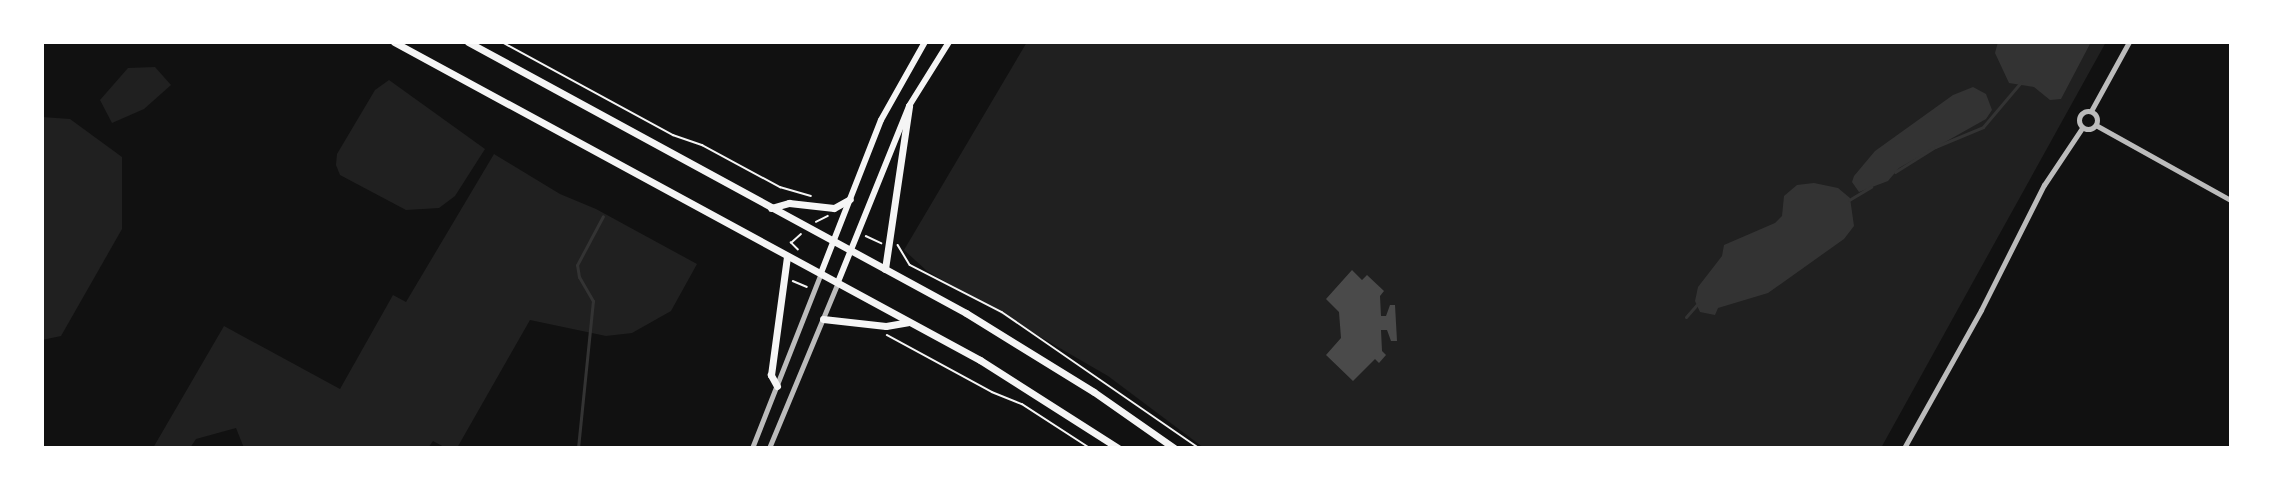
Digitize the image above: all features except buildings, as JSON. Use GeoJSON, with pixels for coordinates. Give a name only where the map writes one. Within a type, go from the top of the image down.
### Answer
{"type":"FeatureCollection","features":[{"type":"Feature","properties":{"kind":"highway"},"geometry":{"type":"LineString","coordinates":[[394,42],[821,273],[1014,381],[1118,448]]}},
{"type":"Feature","properties":{"kind":"highway"},"geometry":{"type":"LineString","coordinates":[[468,42],[1024,347],[1174,448]]}},
{"type":"Feature","properties":{"kind":"highway"},"geometry":{"type":"LineString","coordinates":[[885,269],[909,106]]}},
{"type":"Feature","properties":{"kind":"highway"},"geometry":{"type":"LineString","coordinates":[[771,208],[789,203],[834,208],[850,199]]}},
{"type":"Feature","properties":{"kind":"highway"},"geometry":{"type":"LineString","coordinates":[[777,386],[771,375],[787,256]]}},
{"type":"Feature","properties":{"kind":"highway"},"geometry":{"type":"LineString","coordinates":[[823,320],[886,326],[908,322]]}},
{"type":"Feature","properties":{"kind":"main road"},"geometry":{"type":"LineString","coordinates":[[821,273],[886,108],[925,42]]}},
{"type":"Feature","properties":{"kind":"main road"},"geometry":{"type":"LineString","coordinates":[[837,282],[909,106],[949,42]]}},
{"type":"Feature","properties":{"kind":"street"},"geometry":{"type":"LineString","coordinates":[[2082,128],[2079,115],[2091,111],[2129,42]]}},
{"type":"Feature","properties":{"kind":"street"},"geometry":{"type":"LineString","coordinates":[[2091,111],[2097,117],[2096,125]]}},
{"type":"Feature","properties":{"kind":"street"},"geometry":{"type":"LineString","coordinates":[[1904,448],[1981,310],[2044,185],[2082,128],[2096,125],[2231,200]]}},
{"type":"Feature","properties":{"kind":"street"},"geometry":{"type":"LineString","coordinates":[[752,448],[821,273]]}},
{"type":"Feature","properties":{"kind":"street"},"geometry":{"type":"LineString","coordinates":[[769,448],[837,282]]}},
{"type":"Feature","properties":{"kind":"path"},"geometry":{"type":"LineString","coordinates":[[502,42],[673,135],[702,146],[780,188],[818,197]]}},
{"type":"Feature","properties":{"kind":"path"},"geometry":{"type":"LineString","coordinates":[[819,220],[829,215]]}},
{"type":"Feature","properties":{"kind":"path"},"geometry":{"type":"LineString","coordinates":[[863,235],[881,243]]}},
{"type":"Feature","properties":{"kind":"path"},"geometry":{"type":"LineString","coordinates":[[791,243],[798,246]]}},
{"type":"Feature","properties":{"kind":"path"},"geometry":{"type":"LineString","coordinates":[[901,246],[910,265],[1002,312],[1199,448]]}},
{"type":"Feature","properties":{"kind":"path"},"geometry":{"type":"LineString","coordinates":[[793,282],[807,287]]}},
{"type":"Feature","properties":{"kind":"path"},"geometry":{"type":"LineString","coordinates":[[879,333],[1022,404],[1090,448]]}},
{"type":"Feature","properties":{"kind":"shaded area"},"geometry":{"type":"Polygon","coordinates":[[[1027,42],[2106,42],[1881,448],[1204,448],[1108,376],[927,271],[904,250],[1027,42]]]}},
{"type":"Feature","properties":{"kind":"shaded area"},"geometry":{"type":"Polygon","coordinates":[[[1998,42],[2091,42],[2061,99],[2050,100],[2034,87],[2009,83],[1995,53],[1998,42]]]}},
{"type":"Feature","properties":{"kind":"shaded area"},"geometry":{"type":"Polygon","coordinates":[[[155,67],[171,85],[144,109],[112,123],[100,100],[128,68],[155,67]]]}},
{"type":"Feature","properties":{"kind":"shaded area"},"geometry":{"type":"Polygon","coordinates":[[[389,80],[485,149],[455,196],[439,208],[406,210],[340,175],[336,165],[337,154],[375,90],[389,80]]]}},
{"type":"Feature","properties":{"kind":"shaded area"},"geometry":{"type":"Polygon","coordinates":[[[1973,87],[1986,94],[1992,110],[1986,119],[1899,168],[1888,181],[1859,192],[1852,182],[1854,176],[1875,151],[1953,95],[1973,87]]]}},
{"type":"Feature","properties":{"kind":"shaded area"},"geometry":{"type":"Polygon","coordinates":[[[42,117],[70,119],[122,157],[122,229],[61,336],[42,340],[42,117]]]}},
{"type":"Feature","properties":{"kind":"shaded area"},"geometry":{"type":"Polygon","coordinates":[[[494,154],[560,194],[596,209],[697,264],[671,311],[632,333],[606,336],[530,320],[457,448],[446,448],[433,441],[428,448],[244,448],[236,428],[196,439],[190,448],[153,448],[224,326],[340,389],[393,295],[406,302],[494,154]]]}},
{"type":"Feature","properties":{"kind":"shaded area"},"geometry":{"type":"Polygon","coordinates":[[[1814,183],[1838,188],[1850,198],[1854,226],[1844,239],[1768,293],[1718,308],[1715,315],[1700,312],[1695,301],[1698,287],[1722,256],[1724,245],[1775,223],[1782,216],[1784,196],[1797,185],[1814,183]]]}},
{"type":"Feature","properties":{"kind":"waterway"},"geometry":{"type":"LineString","coordinates":[[1895,172],[1935,147],[1983,127],[2021,82]]}},
{"type":"Feature","properties":{"kind":"waterway"},"geometry":{"type":"LineString","coordinates":[[1849,200],[1871,187]]}},
{"type":"Feature","properties":{"kind":"waterway"},"geometry":{"type":"LineString","coordinates":[[578,448],[593,301],[579,277],[577,265],[603,216]]}},
{"type":"Feature","properties":{"kind":"waterway"},"geometry":{"type":"LineString","coordinates":[[1686,317],[1698,303]]}}]}
